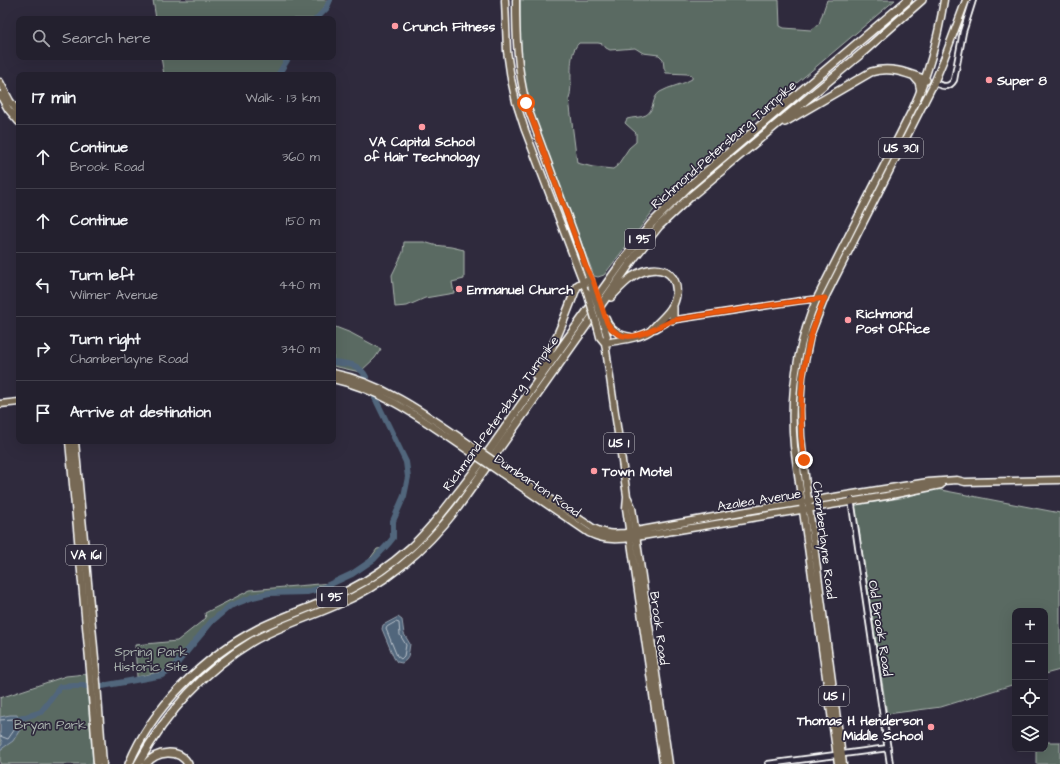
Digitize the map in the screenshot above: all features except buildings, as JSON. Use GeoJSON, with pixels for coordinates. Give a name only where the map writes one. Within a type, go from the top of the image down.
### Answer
{"type":"FeatureCollection","features":[{"type":"Feature","properties":{"kind":"highway"},"geometry":{"type":"LineString","coordinates":[[866,37],[903,0]]}},
{"type":"Feature","properties":{"kind":"highway","name":"I 95"},"geometry":{"type":"LineString","coordinates":[[866,37],[908,0]]}},
{"type":"Feature","properties":{"kind":"highway","name":"I 95"},"geometry":{"type":"LineString","coordinates":[[757,140],[922,0]]}},
{"type":"Feature","properties":{"kind":"highway","name":"Richmond-Petersburg Turnpike"},"geometry":{"type":"LineString","coordinates":[[129,764],[142,736],[151,722],[178,690],[207,663],[230,645],[258,629],[349,590],[390,565],[410,548],[431,527],[479,466],[628,254],[659,216],[688,187],[866,37]]}},
{"type":"Feature","properties":{"kind":"highway"},"geometry":{"type":"LineString","coordinates":[[757,140],[799,113],[871,72],[883,69],[894,69],[926,80]]}},
{"type":"Feature","properties":{"kind":"highway"},"geometry":{"type":"LineString","coordinates":[[912,75],[919,82],[921,91]]}},
{"type":"Feature","properties":{"kind":"highway","name":"Richmond-Petersburg Turnpike"},"geometry":{"type":"LineString","coordinates":[[138,764],[150,742],[172,711],[200,681],[224,661],[252,642],[275,630],[334,606],[368,590],[400,568],[431,540],[458,507],[641,248],[668,218],[690,197],[757,140]]}},
{"type":"Feature","properties":{"kind":"highway"},"geometry":{"type":"LineString","coordinates":[[600,306],[631,278],[643,272],[654,269],[667,272],[675,281],[677,286],[673,306],[673,320]]}},
{"type":"Feature","properties":{"kind":"highway"},"geometry":{"type":"LineString","coordinates":[[519,408],[552,346],[569,309],[577,286],[590,282]]}},
{"type":"Feature","properties":{"kind":"highway"},"geometry":{"type":"LineString","coordinates":[[657,324],[673,306]]}},
{"type":"Feature","properties":{"kind":"highway"},"geometry":{"type":"LineString","coordinates":[[146,764],[157,755],[171,753],[177,754],[188,764]]}},
{"type":"Feature","properties":{"kind":"main road","name":"Brook Road"},"geometry":{"type":"LineString","coordinates":[[505,0],[507,51],[510,79],[516,102],[528,136],[590,282],[604,321],[606,336],[605,344],[627,496],[626,508],[633,535],[669,764]]}},
{"type":"Feature","properties":{"kind":"main road"},"geometry":{"type":"LineString","coordinates":[[516,0],[517,52],[526,103],[586,267],[590,282]]}},
{"type":"Feature","properties":{"kind":"main road","name":"Chamberlayne Road"},"geometry":{"type":"LineString","coordinates":[[806,502],[801,436],[801,391],[805,358],[810,336],[825,298],[934,83],[947,54],[966,0]]}},
{"type":"Feature","properties":{"kind":"main road","name":"Chamberlayne Road"},"geometry":{"type":"LineString","coordinates":[[806,502],[794,439],[793,393],[802,341],[817,298],[926,80],[936,46],[944,1]]}},
{"type":"Feature","properties":{"kind":"main road"},"geometry":{"type":"LineString","coordinates":[[926,80],[934,83]]}},
{"type":"Feature","properties":{"kind":"main road"},"geometry":{"type":"LineString","coordinates":[[0,82],[16,109]]}},
{"type":"Feature","properties":{"kind":"main road"},"geometry":{"type":"LineString","coordinates":[[0,95],[6,106],[16,118]]}},
{"type":"Feature","properties":{"kind":"main road","name":"Brook Road"},"geometry":{"type":"LineString","coordinates":[[590,282],[587,292],[600,337],[605,344]]}},
{"type":"Feature","properties":{"kind":"main road"},"geometry":{"type":"LineString","coordinates":[[604,321],[615,331],[633,337]]}},
{"type":"Feature","properties":{"kind":"main road"},"geometry":{"type":"LineString","coordinates":[[605,344],[633,337],[651,330],[657,324]]}},
{"type":"Feature","properties":{"kind":"main road","name":"Dumbarton Road"},"geometry":{"type":"LineString","coordinates":[[336,374],[356,379],[394,395],[420,411],[473,451]]}},
{"type":"Feature","properties":{"kind":"main road","name":"Dumbarton Road"},"geometry":{"type":"LineString","coordinates":[[336,380],[364,388],[392,400],[593,528],[611,534],[633,535]]}},
{"type":"Feature","properties":{"kind":"main road"},"geometry":{"type":"LineString","coordinates":[[0,404],[16,402]]}},
{"type":"Feature","properties":{"kind":"main road","name":"VA 161"},"geometry":{"type":"LineString","coordinates":[[69,444],[103,764]]}},
{"type":"Feature","properties":{"kind":"main road","name":"VA 161"},"geometry":{"type":"LineString","coordinates":[[75,444],[93,669],[97,764]]}},
{"type":"Feature","properties":{"kind":"main road","name":"Azalea Avenue"},"geometry":{"type":"LineString","coordinates":[[633,535],[806,502],[934,482],[957,480],[965,482]]}},
{"type":"Feature","properties":{"kind":"main road","name":"Azalea Avenue"},"geometry":{"type":"LineString","coordinates":[[633,535],[851,502],[933,486],[965,482],[1060,480]]}},
{"type":"Feature","properties":{"kind":"main road","name":"US 301"},"geometry":{"type":"LineString","coordinates":[[806,502],[807,509]]}},
{"type":"Feature","properties":{"kind":"main road","name":"Chamberlayne Road"},"geometry":{"type":"LineString","coordinates":[[807,509],[840,754],[843,764]]}},
{"type":"Feature","properties":{"kind":"main road","name":"Brook Road"},"geometry":{"type":"LineString","coordinates":[[633,535],[663,764]]}},
{"type":"Feature","properties":{"kind":"main road","name":"US 1"},"geometry":{"type":"LineString","coordinates":[[838,764],[840,754]]}},
{"type":"Feature","properties":{"kind":"street"},"geometry":{"type":"LineString","coordinates":[[934,83],[946,86],[952,84],[954,80],[963,32],[973,0]]}},
{"type":"Feature","properties":{"kind":"street"},"geometry":{"type":"LineString","coordinates":[[657,324],[667,320],[825,298]]}},
{"type":"Feature","properties":{"kind":"street"},"geometry":{"type":"LineString","coordinates":[[651,330],[673,320]]}},
{"type":"Feature","properties":{"kind":"street","name":"Old Brook Road"},"geometry":{"type":"LineString","coordinates":[[850,495],[890,764]]}},
{"type":"Feature","properties":{"kind":"street"},"geometry":{"type":"LineString","coordinates":[[768,764],[888,748]]}},
{"type":"Feature","properties":{"kind":"green space"},"geometry":{"type":"Polygon","coordinates":[[[153,0],[328,0],[318,16],[156,16],[153,0]]]}},
{"type":"Feature","properties":{"kind":"green space"},"geometry":{"type":"Polygon","coordinates":[[[520,0],[779,0],[780,26],[784,28],[811,30],[819,24],[827,0],[895,0],[688,175],[653,211],[604,275],[598,277],[594,276],[539,130],[525,88],[520,55],[520,0]],[[579,43],[575,48],[571,62],[571,85],[569,99],[577,163],[593,167],[613,169],[617,166],[629,148],[636,142],[636,133],[625,123],[627,119],[641,117],[649,113],[655,97],[660,92],[692,79],[692,75],[666,73],[663,59],[659,55],[643,53],[635,48],[610,50],[603,44],[579,43]]]}},
{"type":"Feature","properties":{"kind":"green space"},"geometry":{"type":"Polygon","coordinates":[[[162,60],[284,60],[278,72],[164,72],[162,60]]]}},
{"type":"Feature","properties":{"kind":"green space"},"geometry":{"type":"Polygon","coordinates":[[[404,242],[424,242],[464,250],[464,279],[452,282],[454,293],[425,298],[407,306],[395,307],[392,275],[403,252],[404,242]]]}},
{"type":"Feature","properties":{"kind":"green space"},"geometry":{"type":"Polygon","coordinates":[[[336,327],[351,333],[381,349],[375,358],[360,372],[336,367],[336,327]]]}},
{"type":"Feature","properties":{"kind":"green space"},"geometry":{"type":"Polygon","coordinates":[[[936,489],[1060,513],[1060,670],[1048,673],[1048,608],[1012,608],[1012,685],[941,707],[887,714],[855,505],[901,498],[936,489]]]}},
{"type":"Feature","properties":{"kind":"green space","name":"Spring Park Historic Site"},"geometry":{"type":"Polygon","coordinates":[[[384,548],[359,571],[328,587],[314,592],[259,593],[233,607],[224,609],[191,644],[173,669],[137,677],[135,645],[177,641],[206,618],[205,613],[250,590],[331,583],[362,566],[369,560],[377,549],[384,548]]]}},
{"type":"Feature","properties":{"kind":"green space","name":"Bryan Park"},"geometry":{"type":"Polygon","coordinates":[[[86,674],[93,764],[0,764],[0,698],[66,676],[86,674]]]}},
{"type":"Feature","properties":{"kind":"green space"},"geometry":{"type":"Polygon","coordinates":[[[1048,742],[1060,742],[1060,764],[1036,764],[1036,752],[1048,752],[1048,742]]]}},
{"type":"Feature","properties":{"kind":"water"},"geometry":{"type":"Polygon","coordinates":[[[398,617],[402,620],[404,634],[410,644],[408,657],[402,663],[397,662],[394,658],[382,629],[383,625],[398,617]]]}},
{"type":"Feature","properties":{"kind":"water"},"geometry":{"type":"Polygon","coordinates":[[[17,715],[22,726],[13,741],[0,750],[2,742],[0,738],[0,717],[17,715]]]}},
{"type":"Feature","properties":{"kind":"waterway"},"geometry":{"type":"LineString","coordinates":[[319,16],[326,9],[330,0]]}},
{"type":"Feature","properties":{"kind":"waterway"},"geometry":{"type":"LineString","coordinates":[[280,72],[287,60]]}},
{"type":"Feature","properties":{"kind":"waterway"},"geometry":{"type":"LineString","coordinates":[[336,362],[352,365],[360,369],[366,377]]}},
{"type":"Feature","properties":{"kind":"waterway"},"geometry":{"type":"LineString","coordinates":[[102,686],[163,675],[173,668],[212,621],[230,606],[253,597],[269,593],[307,592],[322,588],[352,574],[374,559],[393,538],[393,521],[404,496],[408,477],[406,462],[375,398]]}},
{"type":"Feature","properties":{"kind":"waterway"},"geometry":{"type":"LineString","coordinates":[[19,719],[41,712],[60,687],[86,686]]}},
{"type":"Feature","properties":{"kind":"place","name":"Crunch Fitness"},"geometry":{"type":"Point","coordinates":[395,26]}},
{"type":"Feature","properties":{"kind":"place","name":"Super 8"},"geometry":{"type":"Point","coordinates":[989,80]}},
{"type":"Feature","properties":{"kind":"place","name":"VA Capital School of Hair Technology"},"geometry":{"type":"Point","coordinates":[422,127]}},
{"type":"Feature","properties":{"kind":"place","name":"Emmanuel Church"},"geometry":{"type":"Point","coordinates":[459,289]}},
{"type":"Feature","properties":{"kind":"place","name":"Richmond Post Office"},"geometry":{"type":"Point","coordinates":[848,320]}},
{"type":"Feature","properties":{"kind":"place","name":"Town Motel"},"geometry":{"type":"Point","coordinates":[594,471]}},
{"type":"Feature","properties":{"kind":"place","name":"Thomas H Henderson Middle School"},"geometry":{"type":"Point","coordinates":[931,727]}},
{"type":"Feature","properties":{"kind":"route"},"geometry":{"type":"LineString","coordinates":[[526,103],[586,267],[593,280],[607,323],[613,330],[624,336],[633,337],[656,329],[673,320],[825,298],[810,336],[802,377],[800,422],[804,460]]}}]}
